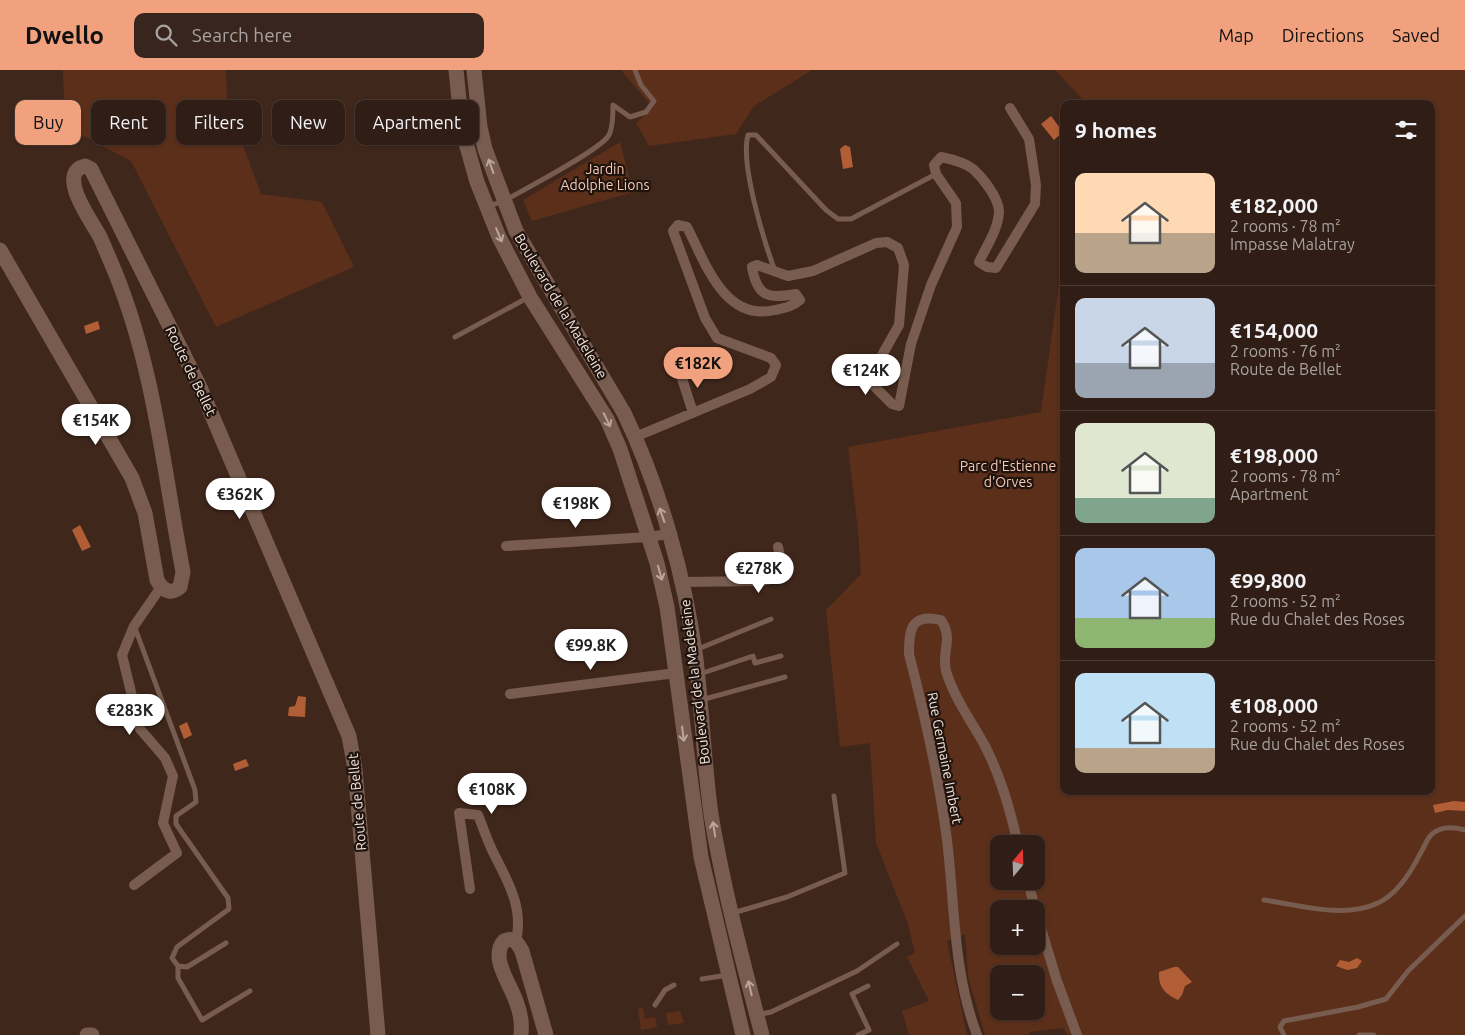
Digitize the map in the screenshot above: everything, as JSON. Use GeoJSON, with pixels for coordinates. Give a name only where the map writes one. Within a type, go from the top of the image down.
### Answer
{"type":"FeatureCollection","features":[{"type":"Feature","properties":{"kind":"street","name":"Boulevard de la Madeleine"},"geometry":{"type":"LineString","coordinates":[[456,70],[466,146],[477,182],[510,259],[530,297],[589,388],[614,434],[664,586],[693,814],[711,902],[743,1035]]}},
{"type":"Feature","properties":{"kind":"street","name":"Boulevard de la Madeleine"},"geometry":{"type":"LineString","coordinates":[[474,70],[480,126],[492,172],[504,201],[528,253],[604,378],[635,437],[669,534],[683,582],[694,651],[711,812],[762,1035]]}},
{"type":"Feature","properties":{"kind":"street"},"geometry":{"type":"LineString","coordinates":[[635,437],[750,389],[771,378],[776,365],[771,358],[717,338],[705,318],[673,231],[678,225],[687,227],[717,286],[734,304],[764,312],[794,305],[800,300],[796,294],[772,296],[764,293],[754,282],[752,267],[757,265],[788,276],[812,271],[876,242],[887,242],[898,248],[904,265],[899,325],[872,373],[871,383],[892,404],[899,406],[911,344],[931,285],[957,226],[956,202],[936,174],[934,165],[940,157],[954,160],[972,169],[991,191],[999,211],[993,232],[979,262],[987,267],[996,268],[1034,204],[1036,185],[1028,138],[1010,108]]}},
{"type":"Feature","properties":{"kind":"street","name":"Route de Bellet"},"geometry":{"type":"LineString","coordinates":[[161,587],[168,592],[175,591],[180,587],[183,580],[166,476],[139,343],[114,270],[76,192],[75,173],[79,168],[85,166],[96,175],[199,385],[349,736],[355,769],[378,1035]]}},
{"type":"Feature","properties":{"kind":"street"},"geometry":{"type":"LineString","coordinates":[[0,250],[132,478],[145,514],[157,580],[161,587],[134,626],[122,655],[140,729],[166,758],[173,776],[163,823],[177,853],[134,885]]}},
{"type":"Feature","properties":{"kind":"street"},"geometry":{"type":"LineString","coordinates":[[680,372],[693,413]]}},
{"type":"Feature","properties":{"kind":"street"},"geometry":{"type":"LineString","coordinates":[[506,546],[669,534]]}},
{"type":"Feature","properties":{"kind":"street"},"geometry":{"type":"LineString","coordinates":[[683,582],[762,581],[784,576],[778,548]]}},
{"type":"Feature","properties":{"kind":"street","name":"Rue Germaine Imbert"},"geometry":{"type":"LineString","coordinates":[[977,1035],[970,1016],[959,967],[940,784],[909,654],[909,635],[912,627],[919,619],[931,618],[941,620],[947,630],[948,642],[944,657],[946,671],[956,696],[985,748],[1007,800],[1016,835]]}},
{"type":"Feature","properties":{"kind":"street"},"geometry":{"type":"LineString","coordinates":[[510,694],[676,673]]}},
{"type":"Feature","properties":{"kind":"street"},"geometry":{"type":"LineString","coordinates":[[470,889],[459,813],[478,815],[492,850],[508,880],[519,918],[516,940],[522,951],[546,1035]]}},
{"type":"Feature","properties":{"kind":"street"},"geometry":{"type":"LineString","coordinates":[[516,940],[504,941],[498,952],[520,1015],[521,1035]]}},
{"type":"Feature","properties":{"kind":"street"},"geometry":{"type":"LineString","coordinates":[[1045,940],[1057,981],[1077,1035]]}},
{"type":"Feature","properties":{"kind":"street"},"geometry":{"type":"LineString","coordinates":[[87,1035],[92,1035]]}},
{"type":"Feature","properties":{"kind":"lane"},"geometry":{"type":"LineString","coordinates":[[488,207],[504,201],[592,150],[609,136],[613,119],[613,105],[630,118],[646,112],[654,101],[641,85],[635,70]]}},
{"type":"Feature","properties":{"kind":"lane"},"geometry":{"type":"LineString","coordinates":[[776,272],[766,247],[755,206],[745,146],[748,134],[756,135],[826,210],[838,219],[851,219],[936,174]]}},
{"type":"Feature","properties":{"kind":"lane"},"geometry":{"type":"LineString","coordinates":[[455,337],[530,297]]}},
{"type":"Feature","properties":{"kind":"lane"},"geometry":{"type":"LineString","coordinates":[[589,388],[604,378]]}},
{"type":"Feature","properties":{"kind":"lane"},"geometry":{"type":"LineString","coordinates":[[694,651],[771,618]]}},
{"type":"Feature","properties":{"kind":"lane"},"geometry":{"type":"LineString","coordinates":[[134,626],[195,790],[196,802],[176,816],[176,824],[228,898],[230,909],[177,947],[172,958],[178,966],[178,978],[202,1020],[250,991]]}},
{"type":"Feature","properties":{"kind":"lane"},"geometry":{"type":"LineString","coordinates":[[697,675],[753,656],[755,663],[780,656]]}},
{"type":"Feature","properties":{"kind":"lane"},"geometry":{"type":"LineString","coordinates":[[700,701],[785,677]]}},
{"type":"Feature","properties":{"kind":"lane"},"geometry":{"type":"LineString","coordinates":[[711,902],[731,905],[787,897],[845,873],[834,796]]}},
{"type":"Feature","properties":{"kind":"lane"},"geometry":{"type":"LineString","coordinates":[[1264,900],[1331,910],[1361,908],[1378,903],[1394,892],[1412,869],[1431,834],[1447,827],[1465,830]]}},
{"type":"Feature","properties":{"kind":"lane"},"geometry":{"type":"LineString","coordinates":[[1284,1035],[1280,1027],[1284,1021],[1358,1007],[1386,998],[1408,971],[1465,916]]}},
{"type":"Feature","properties":{"kind":"lane"},"geometry":{"type":"LineString","coordinates":[[178,966],[187,967],[226,943]]}},
{"type":"Feature","properties":{"kind":"lane"},"geometry":{"type":"LineString","coordinates":[[757,1015],[771,1012],[857,972],[897,944]]}},
{"type":"Feature","properties":{"kind":"lane"},"geometry":{"type":"LineString","coordinates":[[702,979],[728,975]]}},
{"type":"Feature","properties":{"kind":"lane"},"geometry":{"type":"LineString","coordinates":[[654,1006],[665,990],[674,985]]}},
{"type":"Feature","properties":{"kind":"lane"},"geometry":{"type":"LineString","coordinates":[[858,1035],[869,1030],[852,994],[868,986]]}},
{"type":"Feature","properties":{"kind":"lane"},"geometry":{"type":"LineString","coordinates":[[1359,1035],[1374,1035]]}},
{"type":"Feature","properties":{"kind":"green space"},"geometry":{"type":"Polygon","coordinates":[[[63,70],[226,70],[227,100],[176,100],[176,145],[243,145],[261,194],[322,202],[354,267],[216,327],[131,161],[101,145],[166,145],[166,100],[91,100],[91,140],[81,134],[81,100],[64,100],[63,70]]]}},
{"type":"Feature","properties":{"kind":"green space"},"geometry":{"type":"Polygon","coordinates":[[[621,70],[812,70],[754,106],[736,134],[649,146],[636,123],[653,108],[621,70]]]}},
{"type":"Feature","properties":{"kind":"green space","name":"Parc d'Estienne d'Orves"},"geometry":{"type":"Polygon","coordinates":[[[1055,70],[1465,70],[1465,1035],[1068,1035],[1063,1028],[1029,1032],[1029,1035],[985,1035],[968,977],[965,934],[947,941],[967,1035],[909,1035],[902,1011],[929,1001],[907,957],[915,953],[908,924],[876,843],[870,743],[840,747],[826,610],[861,574],[848,447],[1041,412],[1060,277],[1060,795],[1435,795],[1435,100],[1083,100],[1055,70]]]}},
{"type":"Feature","properties":{"kind":"green space","name":"Jardin Adolphe Lions"},"geometry":{"type":"Polygon","coordinates":[[[620,142],[633,192],[532,221],[523,200],[620,142]]]}},
{"type":"Feature","properties":{"kind":"green space"},"geometry":{"type":"Polygon","coordinates":[[[643,1008],[645,1019],[655,1017],[657,1027],[641,1030],[638,1009],[643,1008]]]}},
{"type":"Feature","properties":{"kind":"green space"},"geometry":{"type":"Polygon","coordinates":[[[680,1011],[684,1023],[668,1025],[666,1013],[680,1011]]]}},
{"type":"Feature","properties":{"kind":"shaded area"},"geometry":{"type":"Polygon","coordinates":[[[1051,116],[1060,128],[1060,135],[1054,140],[1041,124],[1051,116]]]}},
{"type":"Feature","properties":{"kind":"shaded area"},"geometry":{"type":"Polygon","coordinates":[[[845,145],[850,147],[853,167],[843,169],[840,149],[845,145]]]}},
{"type":"Feature","properties":{"kind":"shaded area"},"geometry":{"type":"Polygon","coordinates":[[[98,321],[100,329],[86,334],[84,326],[98,321]]]}},
{"type":"Feature","properties":{"kind":"shaded area"},"geometry":{"type":"Polygon","coordinates":[[[80,525],[91,547],[82,551],[72,530],[80,525]]]}},
{"type":"Feature","properties":{"kind":"shaded area"},"geometry":{"type":"Polygon","coordinates":[[[298,696],[306,697],[305,717],[288,716],[289,707],[295,706],[298,696]]]}},
{"type":"Feature","properties":{"kind":"shaded area"},"geometry":{"type":"Polygon","coordinates":[[[187,722],[192,735],[184,739],[179,726],[187,722]]]}},
{"type":"Feature","properties":{"kind":"shaded area"},"geometry":{"type":"Polygon","coordinates":[[[246,759],[249,766],[235,771],[233,764],[246,759]]]}},
{"type":"Feature","properties":{"kind":"shaded area"},"geometry":{"type":"Polygon","coordinates":[[[1454,801],[1465,802],[1465,811],[1448,810],[1435,813],[1433,805],[1454,801]]]}},
{"type":"Feature","properties":{"kind":"shaded area"},"geometry":{"type":"Polygon","coordinates":[[[1357,958],[1362,961],[1357,968],[1347,970],[1336,966],[1340,960],[1349,962],[1357,958]]]}},
{"type":"Feature","properties":{"kind":"shaded area"},"geometry":{"type":"Polygon","coordinates":[[[1178,967],[1192,982],[1185,986],[1178,1000],[1163,989],[1159,977],[1159,972],[1178,967]]]}}]}
